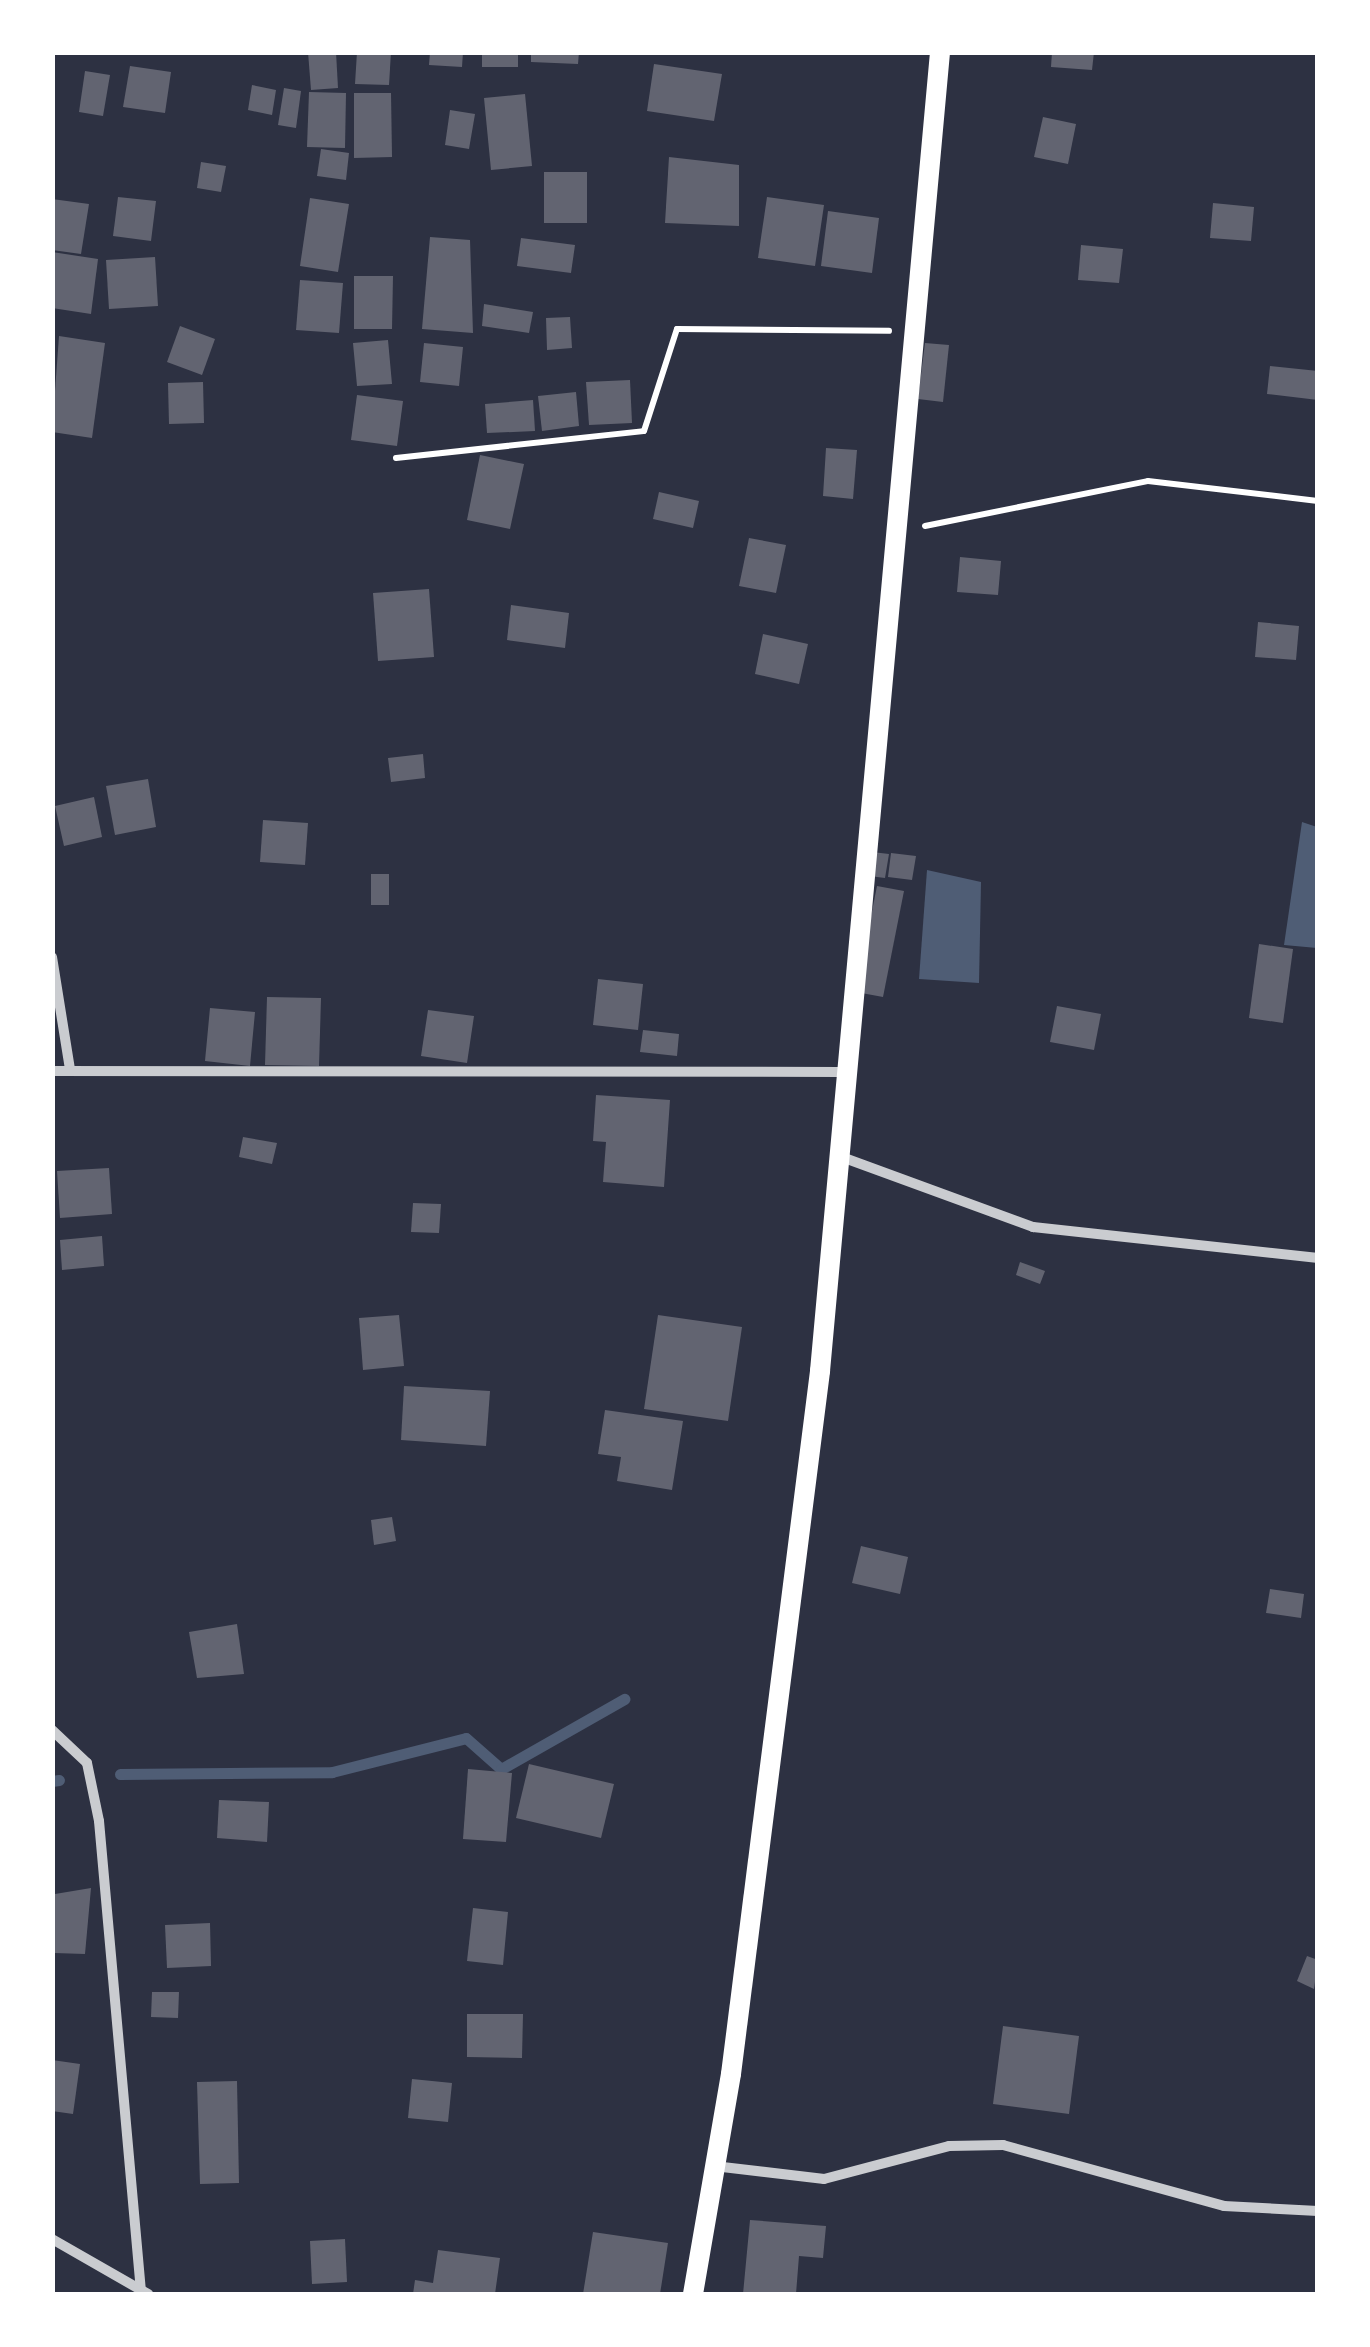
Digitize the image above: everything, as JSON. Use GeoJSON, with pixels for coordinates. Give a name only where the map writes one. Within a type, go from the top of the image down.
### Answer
{"type":"FeatureCollection","features":[{"type":"Feature","properties":{"kind":"main road"},"geometry":{"type":"LineString","coordinates":[[693,2294],[714,2166],[820,1371],[841,1072],[940,52]]}},
{"type":"Feature","properties":{"kind":"street"},"geometry":{"type":"LineString","coordinates":[[52,957],[70,1068]]}},
{"type":"Feature","properties":{"kind":"street"},"geometry":{"type":"LineString","coordinates":[[52,1071],[70,1068],[841,1072]]}},
{"type":"Feature","properties":{"kind":"street"},"geometry":{"type":"LineString","coordinates":[[834,1154],[1033,1227],[1318,1258]]}},
{"type":"Feature","properties":{"kind":"street"},"geometry":{"type":"LineString","coordinates":[[52,1730],[87,1763],[99,1821],[143,2293]]}},
{"type":"Feature","properties":{"kind":"street"},"geometry":{"type":"LineString","coordinates":[[714,2166],[824,2179],[949,2146],[1004,2145],[1224,2206],[1318,2211]]}},
{"type":"Feature","properties":{"kind":"street"},"geometry":{"type":"LineString","coordinates":[[52,2239],[143,2293]]}},
{"type":"Feature","properties":{"kind":"path"},"geometry":{"type":"LineString","coordinates":[[396,458],[644,431],[676,329],[910,331]]}},
{"type":"Feature","properties":{"kind":"path"},"geometry":{"type":"LineString","coordinates":[[893,533],[1148,481],[1318,501]]}},
{"type":"Feature","properties":{"kind":"water"},"geometry":{"type":"Polygon","coordinates":[[[1302,822],[1317,827],[1317,948],[1284,945],[1302,822]]]}},
{"type":"Feature","properties":{"kind":"water"},"geometry":{"type":"Polygon","coordinates":[[[927,870],[981,882],[979,983],[919,979],[927,870]]]}},
{"type":"Feature","properties":{"kind":"building"},"geometry":{"type":"Polygon","coordinates":[[[308,52],[336,52],[338,88],[311,90],[308,52]]]}},
{"type":"Feature","properties":{"kind":"building"},"geometry":{"type":"Polygon","coordinates":[[[357,52],[391,52],[389,85],[355,84],[357,52]]]}},
{"type":"Feature","properties":{"kind":"building"},"geometry":{"type":"Polygon","coordinates":[[[430,52],[463,52],[462,67],[429,65],[430,52]]]}},
{"type":"Feature","properties":{"kind":"building"},"geometry":{"type":"Polygon","coordinates":[[[482,52],[518,52],[518,67],[482,67],[482,52]]]}},
{"type":"Feature","properties":{"kind":"building"},"geometry":{"type":"Polygon","coordinates":[[[531,52],[579,52],[578,64],[531,62],[531,52]]]}},
{"type":"Feature","properties":{"kind":"building"},"geometry":{"type":"Polygon","coordinates":[[[1052,52],[1094,52],[1092,70],[1051,67],[1052,52]]]}},
{"type":"Feature","properties":{"kind":"building"},"geometry":{"type":"Polygon","coordinates":[[[654,64],[722,74],[714,121],[647,111],[654,64]]]}},
{"type":"Feature","properties":{"kind":"building"},"geometry":{"type":"Polygon","coordinates":[[[130,66],[171,72],[165,113],[123,107],[130,66]]]}},
{"type":"Feature","properties":{"kind":"building"},"geometry":{"type":"Polygon","coordinates":[[[85,71],[110,75],[103,116],[79,112],[85,71]]]}},
{"type":"Feature","properties":{"kind":"building"},"geometry":{"type":"Polygon","coordinates":[[[252,85],[276,90],[272,115],[248,110],[252,85]]]}},
{"type":"Feature","properties":{"kind":"building"},"geometry":{"type":"Polygon","coordinates":[[[284,88],[301,91],[296,128],[278,125],[284,88]]]}},
{"type":"Feature","properties":{"kind":"building"},"geometry":{"type":"Polygon","coordinates":[[[309,92],[346,93],[345,148],[307,147],[309,92]]]}},
{"type":"Feature","properties":{"kind":"building"},"geometry":{"type":"Polygon","coordinates":[[[354,93],[391,93],[392,157],[354,158],[354,93]]]}},
{"type":"Feature","properties":{"kind":"building"},"geometry":{"type":"Polygon","coordinates":[[[525,94],[532,166],[491,170],[484,98],[525,94]]]}},
{"type":"Feature","properties":{"kind":"building"},"geometry":{"type":"Polygon","coordinates":[[[450,110],[475,114],[469,149],[445,145],[450,110]]]}},
{"type":"Feature","properties":{"kind":"building"},"geometry":{"type":"Polygon","coordinates":[[[1043,117],[1076,124],[1068,164],[1034,157],[1043,117]]]}},
{"type":"Feature","properties":{"kind":"building"},"geometry":{"type":"Polygon","coordinates":[[[321,149],[349,153],[346,180],[317,176],[321,149]]]}},
{"type":"Feature","properties":{"kind":"building"},"geometry":{"type":"Polygon","coordinates":[[[669,157],[739,165],[739,226],[665,223],[669,157]]]}},
{"type":"Feature","properties":{"kind":"building"},"geometry":{"type":"Polygon","coordinates":[[[201,162],[226,166],[221,192],[197,188],[201,162]]]}},
{"type":"Feature","properties":{"kind":"building"},"geometry":{"type":"Polygon","coordinates":[[[544,172],[587,172],[587,223],[544,223],[544,172]]]}},
{"type":"Feature","properties":{"kind":"building"},"geometry":{"type":"Polygon","coordinates":[[[118,197],[156,201],[151,241],[113,236],[118,197]]]}},
{"type":"Feature","properties":{"kind":"building"},"geometry":{"type":"Polygon","coordinates":[[[767,197],[824,205],[815,266],[758,258],[767,197]]]}},
{"type":"Feature","properties":{"kind":"building"},"geometry":{"type":"Polygon","coordinates":[[[310,198],[349,204],[338,272],[300,266],[310,198]]]}},
{"type":"Feature","properties":{"kind":"building"},"geometry":{"type":"Polygon","coordinates":[[[52,199],[89,204],[81,254],[52,250],[52,199]]]}},
{"type":"Feature","properties":{"kind":"building"},"geometry":{"type":"Polygon","coordinates":[[[1213,203],[1254,207],[1251,241],[1210,238],[1213,203]]]}},
{"type":"Feature","properties":{"kind":"building"},"geometry":{"type":"Polygon","coordinates":[[[828,211],[879,218],[872,273],[821,266],[828,211]]]}},
{"type":"Feature","properties":{"kind":"building"},"geometry":{"type":"Polygon","coordinates":[[[430,237],[470,240],[473,333],[422,329],[430,237]]]}},
{"type":"Feature","properties":{"kind":"building"},"geometry":{"type":"Polygon","coordinates":[[[521,238],[575,245],[571,273],[517,266],[521,238]]]}},
{"type":"Feature","properties":{"kind":"building"},"geometry":{"type":"Polygon","coordinates":[[[1081,245],[1123,249],[1119,283],[1078,280],[1081,245]]]}},
{"type":"Feature","properties":{"kind":"building"},"geometry":{"type":"Polygon","coordinates":[[[52,252],[98,259],[91,314],[52,308],[52,252]]]}},
{"type":"Feature","properties":{"kind":"building"},"geometry":{"type":"Polygon","coordinates":[[[155,257],[158,306],[109,309],[106,260],[155,257]]]}},
{"type":"Feature","properties":{"kind":"building"},"geometry":{"type":"Polygon","coordinates":[[[354,276],[393,276],[392,329],[354,329],[354,276]]]}},
{"type":"Feature","properties":{"kind":"building"},"geometry":{"type":"Polygon","coordinates":[[[300,280],[343,283],[339,333],[296,330],[300,280]]]}},
{"type":"Feature","properties":{"kind":"building"},"geometry":{"type":"Polygon","coordinates":[[[484,304],[533,312],[529,333],[482,326],[484,304]]]}},
{"type":"Feature","properties":{"kind":"building"},"geometry":{"type":"Polygon","coordinates":[[[570,317],[572,348],[547,350],[546,318],[570,317]]]}},
{"type":"Feature","properties":{"kind":"building"},"geometry":{"type":"Polygon","coordinates":[[[180,326],[215,339],[202,375],[167,362],[180,326]]]}},
{"type":"Feature","properties":{"kind":"building"},"geometry":{"type":"Polygon","coordinates":[[[59,336],[105,343],[92,438],[52,432],[59,336]]]}},
{"type":"Feature","properties":{"kind":"building"},"geometry":{"type":"Polygon","coordinates":[[[388,340],[392,384],[357,386],[353,343],[388,340]]]}},
{"type":"Feature","properties":{"kind":"building"},"geometry":{"type":"Polygon","coordinates":[[[424,343],[463,347],[459,386],[420,382],[424,343]]]}},
{"type":"Feature","properties":{"kind":"building"},"geometry":{"type":"Polygon","coordinates":[[[925,343],[949,345],[943,402],[918,399],[925,343]]]}},
{"type":"Feature","properties":{"kind":"building"},"geometry":{"type":"Polygon","coordinates":[[[1270,366],[1318,371],[1318,400],[1267,394],[1270,366]]]}},
{"type":"Feature","properties":{"kind":"building"},"geometry":{"type":"Polygon","coordinates":[[[630,380],[632,423],[589,425],[586,382],[630,380]]]}},
{"type":"Feature","properties":{"kind":"building"},"geometry":{"type":"Polygon","coordinates":[[[203,382],[204,423],[169,424],[168,383],[203,382]]]}},
{"type":"Feature","properties":{"kind":"building"},"geometry":{"type":"Polygon","coordinates":[[[576,392],[579,426],[542,431],[538,396],[576,392]]]}},
{"type":"Feature","properties":{"kind":"building"},"geometry":{"type":"Polygon","coordinates":[[[357,395],[403,401],[397,446],[351,440],[357,395]]]}},
{"type":"Feature","properties":{"kind":"building"},"geometry":{"type":"Polygon","coordinates":[[[533,400],[535,431],[487,433],[485,404],[533,400]]]}},
{"type":"Feature","properties":{"kind":"building"},"geometry":{"type":"Polygon","coordinates":[[[826,448],[857,450],[853,499],[823,496],[826,448]]]}},
{"type":"Feature","properties":{"kind":"building"},"geometry":{"type":"Polygon","coordinates":[[[480,455],[524,464],[510,529],[467,520],[480,455]]]}},
{"type":"Feature","properties":{"kind":"building"},"geometry":{"type":"Polygon","coordinates":[[[659,492],[699,501],[693,528],[653,519],[659,492]]]}},
{"type":"Feature","properties":{"kind":"building"},"geometry":{"type":"Polygon","coordinates":[[[749,538],[786,545],[776,593],[739,586],[749,538]]]}},
{"type":"Feature","properties":{"kind":"building"},"geometry":{"type":"Polygon","coordinates":[[[960,557],[1001,561],[998,595],[957,592],[960,557]]]}},
{"type":"Feature","properties":{"kind":"building"},"geometry":{"type":"Polygon","coordinates":[[[429,589],[434,657],[378,661],[373,593],[429,589]]]}},
{"type":"Feature","properties":{"kind":"building"},"geometry":{"type":"Polygon","coordinates":[[[511,605],[569,613],[565,648],[507,640],[511,605]]]}},
{"type":"Feature","properties":{"kind":"building"},"geometry":{"type":"Polygon","coordinates":[[[1258,622],[1299,626],[1296,660],[1255,657],[1258,622]]]}},
{"type":"Feature","properties":{"kind":"building"},"geometry":{"type":"Polygon","coordinates":[[[763,634],[808,644],[799,684],[755,674],[763,634]]]}},
{"type":"Feature","properties":{"kind":"building"},"geometry":{"type":"Polygon","coordinates":[[[423,754],[425,778],[391,782],[388,758],[423,754]]]}},
{"type":"Feature","properties":{"kind":"building"},"geometry":{"type":"Polygon","coordinates":[[[148,779],[156,827],[115,835],[106,786],[148,779]]]}},
{"type":"Feature","properties":{"kind":"building"},"geometry":{"type":"Polygon","coordinates":[[[94,797],[102,837],[64,846],[55,806],[94,797]]]}},
{"type":"Feature","properties":{"kind":"building"},"geometry":{"type":"Polygon","coordinates":[[[263,820],[308,823],[305,865],[260,862],[263,820]]]}},
{"type":"Feature","properties":{"kind":"building"},"geometry":{"type":"Polygon","coordinates":[[[864,851],[889,854],[885,878],[861,875],[864,851]]]}},
{"type":"Feature","properties":{"kind":"building"},"geometry":{"type":"Polygon","coordinates":[[[891,853],[916,856],[912,880],[888,877],[891,853]]]}},
{"type":"Feature","properties":{"kind":"building"},"geometry":{"type":"Polygon","coordinates":[[[371,874],[389,874],[389,905],[371,905],[371,874]]]}},
{"type":"Feature","properties":{"kind":"building"},"geometry":{"type":"Polygon","coordinates":[[[877,886],[904,891],[883,997],[856,992],[877,886]]]}},
{"type":"Feature","properties":{"kind":"building"},"geometry":{"type":"Polygon","coordinates":[[[1259,944],[1293,949],[1283,1023],[1249,1018],[1259,944]]]}},
{"type":"Feature","properties":{"kind":"building"},"geometry":{"type":"Polygon","coordinates":[[[598,979],[643,984],[638,1030],[593,1025],[598,979]]]}},
{"type":"Feature","properties":{"kind":"building"},"geometry":{"type":"Polygon","coordinates":[[[267,997],[321,998],[319,1066],[265,1065],[267,997]]]}},
{"type":"Feature","properties":{"kind":"building"},"geometry":{"type":"Polygon","coordinates":[[[1057,1006],[1101,1014],[1094,1050],[1050,1042],[1057,1006]]]}},
{"type":"Feature","properties":{"kind":"building"},"geometry":{"type":"Polygon","coordinates":[[[210,1008],[255,1012],[250,1066],[205,1061],[210,1008]]]}},
{"type":"Feature","properties":{"kind":"building"},"geometry":{"type":"Polygon","coordinates":[[[428,1010],[474,1016],[467,1063],[421,1056],[428,1010]]]}},
{"type":"Feature","properties":{"kind":"building"},"geometry":{"type":"Polygon","coordinates":[[[643,1030],[679,1034],[677,1056],[640,1052],[643,1030]]]}},
{"type":"Feature","properties":{"kind":"building"},"geometry":{"type":"Polygon","coordinates":[[[596,1095],[670,1100],[664,1187],[603,1182],[606,1142],[593,1141],[596,1095]]]}},
{"type":"Feature","properties":{"kind":"building"},"geometry":{"type":"Polygon","coordinates":[[[243,1137],[277,1143],[272,1164],[239,1157],[243,1137]]]}},
{"type":"Feature","properties":{"kind":"building"},"geometry":{"type":"Polygon","coordinates":[[[109,1168],[112,1214],[60,1218],[57,1171],[109,1168]]]}},
{"type":"Feature","properties":{"kind":"building"},"geometry":{"type":"Polygon","coordinates":[[[413,1203],[441,1204],[439,1233],[411,1232],[413,1203]]]}},
{"type":"Feature","properties":{"kind":"building"},"geometry":{"type":"Polygon","coordinates":[[[102,1236],[104,1266],[62,1270],[60,1240],[102,1236]]]}},
{"type":"Feature","properties":{"kind":"building"},"geometry":{"type":"Polygon","coordinates":[[[1020,1262],[1045,1271],[1040,1284],[1016,1275],[1020,1262]]]}},
{"type":"Feature","properties":{"kind":"building"},"geometry":{"type":"Polygon","coordinates":[[[399,1315],[404,1366],[363,1370],[359,1318],[399,1315]]]}},
{"type":"Feature","properties":{"kind":"building"},"geometry":{"type":"Polygon","coordinates":[[[658,1315],[742,1327],[728,1421],[644,1409],[658,1315]]]}},
{"type":"Feature","properties":{"kind":"building"},"geometry":{"type":"Polygon","coordinates":[[[404,1386],[490,1391],[486,1446],[401,1440],[404,1386]]]}},
{"type":"Feature","properties":{"kind":"building"},"geometry":{"type":"Polygon","coordinates":[[[605,1410],[683,1421],[672,1490],[617,1481],[621,1457],[598,1454],[605,1410]]]}},
{"type":"Feature","properties":{"kind":"building"},"geometry":{"type":"Polygon","coordinates":[[[392,1517],[396,1541],[374,1545],[371,1520],[392,1517]]]}},
{"type":"Feature","properties":{"kind":"building"},"geometry":{"type":"Polygon","coordinates":[[[861,1546],[908,1557],[900,1594],[852,1583],[861,1546]]]}},
{"type":"Feature","properties":{"kind":"building"},"geometry":{"type":"Polygon","coordinates":[[[1270,1589],[1304,1594],[1301,1618],[1266,1613],[1270,1589]]]}},
{"type":"Feature","properties":{"kind":"building"},"geometry":{"type":"Polygon","coordinates":[[[237,1624],[244,1674],[197,1678],[189,1632],[237,1624]]]}},
{"type":"Feature","properties":{"kind":"building"},"geometry":{"type":"Polygon","coordinates":[[[529,1764],[614,1784],[601,1838],[516,1818],[529,1764]]]}},
{"type":"Feature","properties":{"kind":"building"},"geometry":{"type":"Polygon","coordinates":[[[468,1769],[512,1773],[506,1842],[463,1839],[468,1769]]]}},
{"type":"Feature","properties":{"kind":"building"},"geometry":{"type":"Polygon","coordinates":[[[219,1800],[269,1802],[267,1842],[217,1838],[219,1800]]]}},
{"type":"Feature","properties":{"kind":"building"},"geometry":{"type":"Polygon","coordinates":[[[91,1888],[85,1954],[54,1953],[55,1894],[91,1888]]]}},
{"type":"Feature","properties":{"kind":"building"},"geometry":{"type":"Polygon","coordinates":[[[473,1908],[508,1912],[503,1965],[467,1961],[473,1908]]]}},
{"type":"Feature","properties":{"kind":"building"},"geometry":{"type":"Polygon","coordinates":[[[210,1923],[211,1966],[167,1968],[165,1925],[210,1923]]]}},
{"type":"Feature","properties":{"kind":"building"},"geometry":{"type":"Polygon","coordinates":[[[1307,1956],[1318,1960],[1314,1989],[1297,1981],[1307,1956]]]}},
{"type":"Feature","properties":{"kind":"building"},"geometry":{"type":"Polygon","coordinates":[[[152,1992],[179,1992],[178,2018],[151,2017],[152,1992]]]}},
{"type":"Feature","properties":{"kind":"building"},"geometry":{"type":"Polygon","coordinates":[[[467,2014],[523,2014],[522,2058],[467,2057],[467,2014]]]}},
{"type":"Feature","properties":{"kind":"building"},"geometry":{"type":"Polygon","coordinates":[[[1003,2026],[1079,2036],[1069,2114],[993,2104],[1003,2026]]]}},
{"type":"Feature","properties":{"kind":"building"},"geometry":{"type":"Polygon","coordinates":[[[52,2060],[80,2064],[73,2114],[52,2111],[52,2060]]]}},
{"type":"Feature","properties":{"kind":"building"},"geometry":{"type":"Polygon","coordinates":[[[412,2079],[452,2083],[448,2122],[408,2118],[412,2079]]]}},
{"type":"Feature","properties":{"kind":"building"},"geometry":{"type":"Polygon","coordinates":[[[237,2081],[239,2183],[200,2184],[197,2082],[237,2081]]]}},
{"type":"Feature","properties":{"kind":"building"},"geometry":{"type":"Polygon","coordinates":[[[750,2220],[826,2226],[823,2258],[799,2256],[796,2294],[743,2294],[750,2220]]]}},
{"type":"Feature","properties":{"kind":"building"},"geometry":{"type":"Polygon","coordinates":[[[593,2232],[668,2243],[660,2294],[583,2294],[593,2232]]]}},
{"type":"Feature","properties":{"kind":"building"},"geometry":{"type":"Polygon","coordinates":[[[345,2239],[347,2282],[312,2284],[310,2241],[345,2239]]]}},
{"type":"Feature","properties":{"kind":"building"},"geometry":{"type":"Polygon","coordinates":[[[438,2250],[500,2258],[495,2294],[413,2294],[415,2280],[433,2283],[438,2250]]]}},
{"type":"Feature","properties":{"kind":"waterway"},"geometry":{"type":"LineString","coordinates":[[120,1774],[332,1772],[466,1738],[501,1769],[624,1699]]}},
{"type":"Feature","properties":{"kind":"waterway"},"geometry":{"type":"LineString","coordinates":[[52,1781],[59,1780]]}}]}
